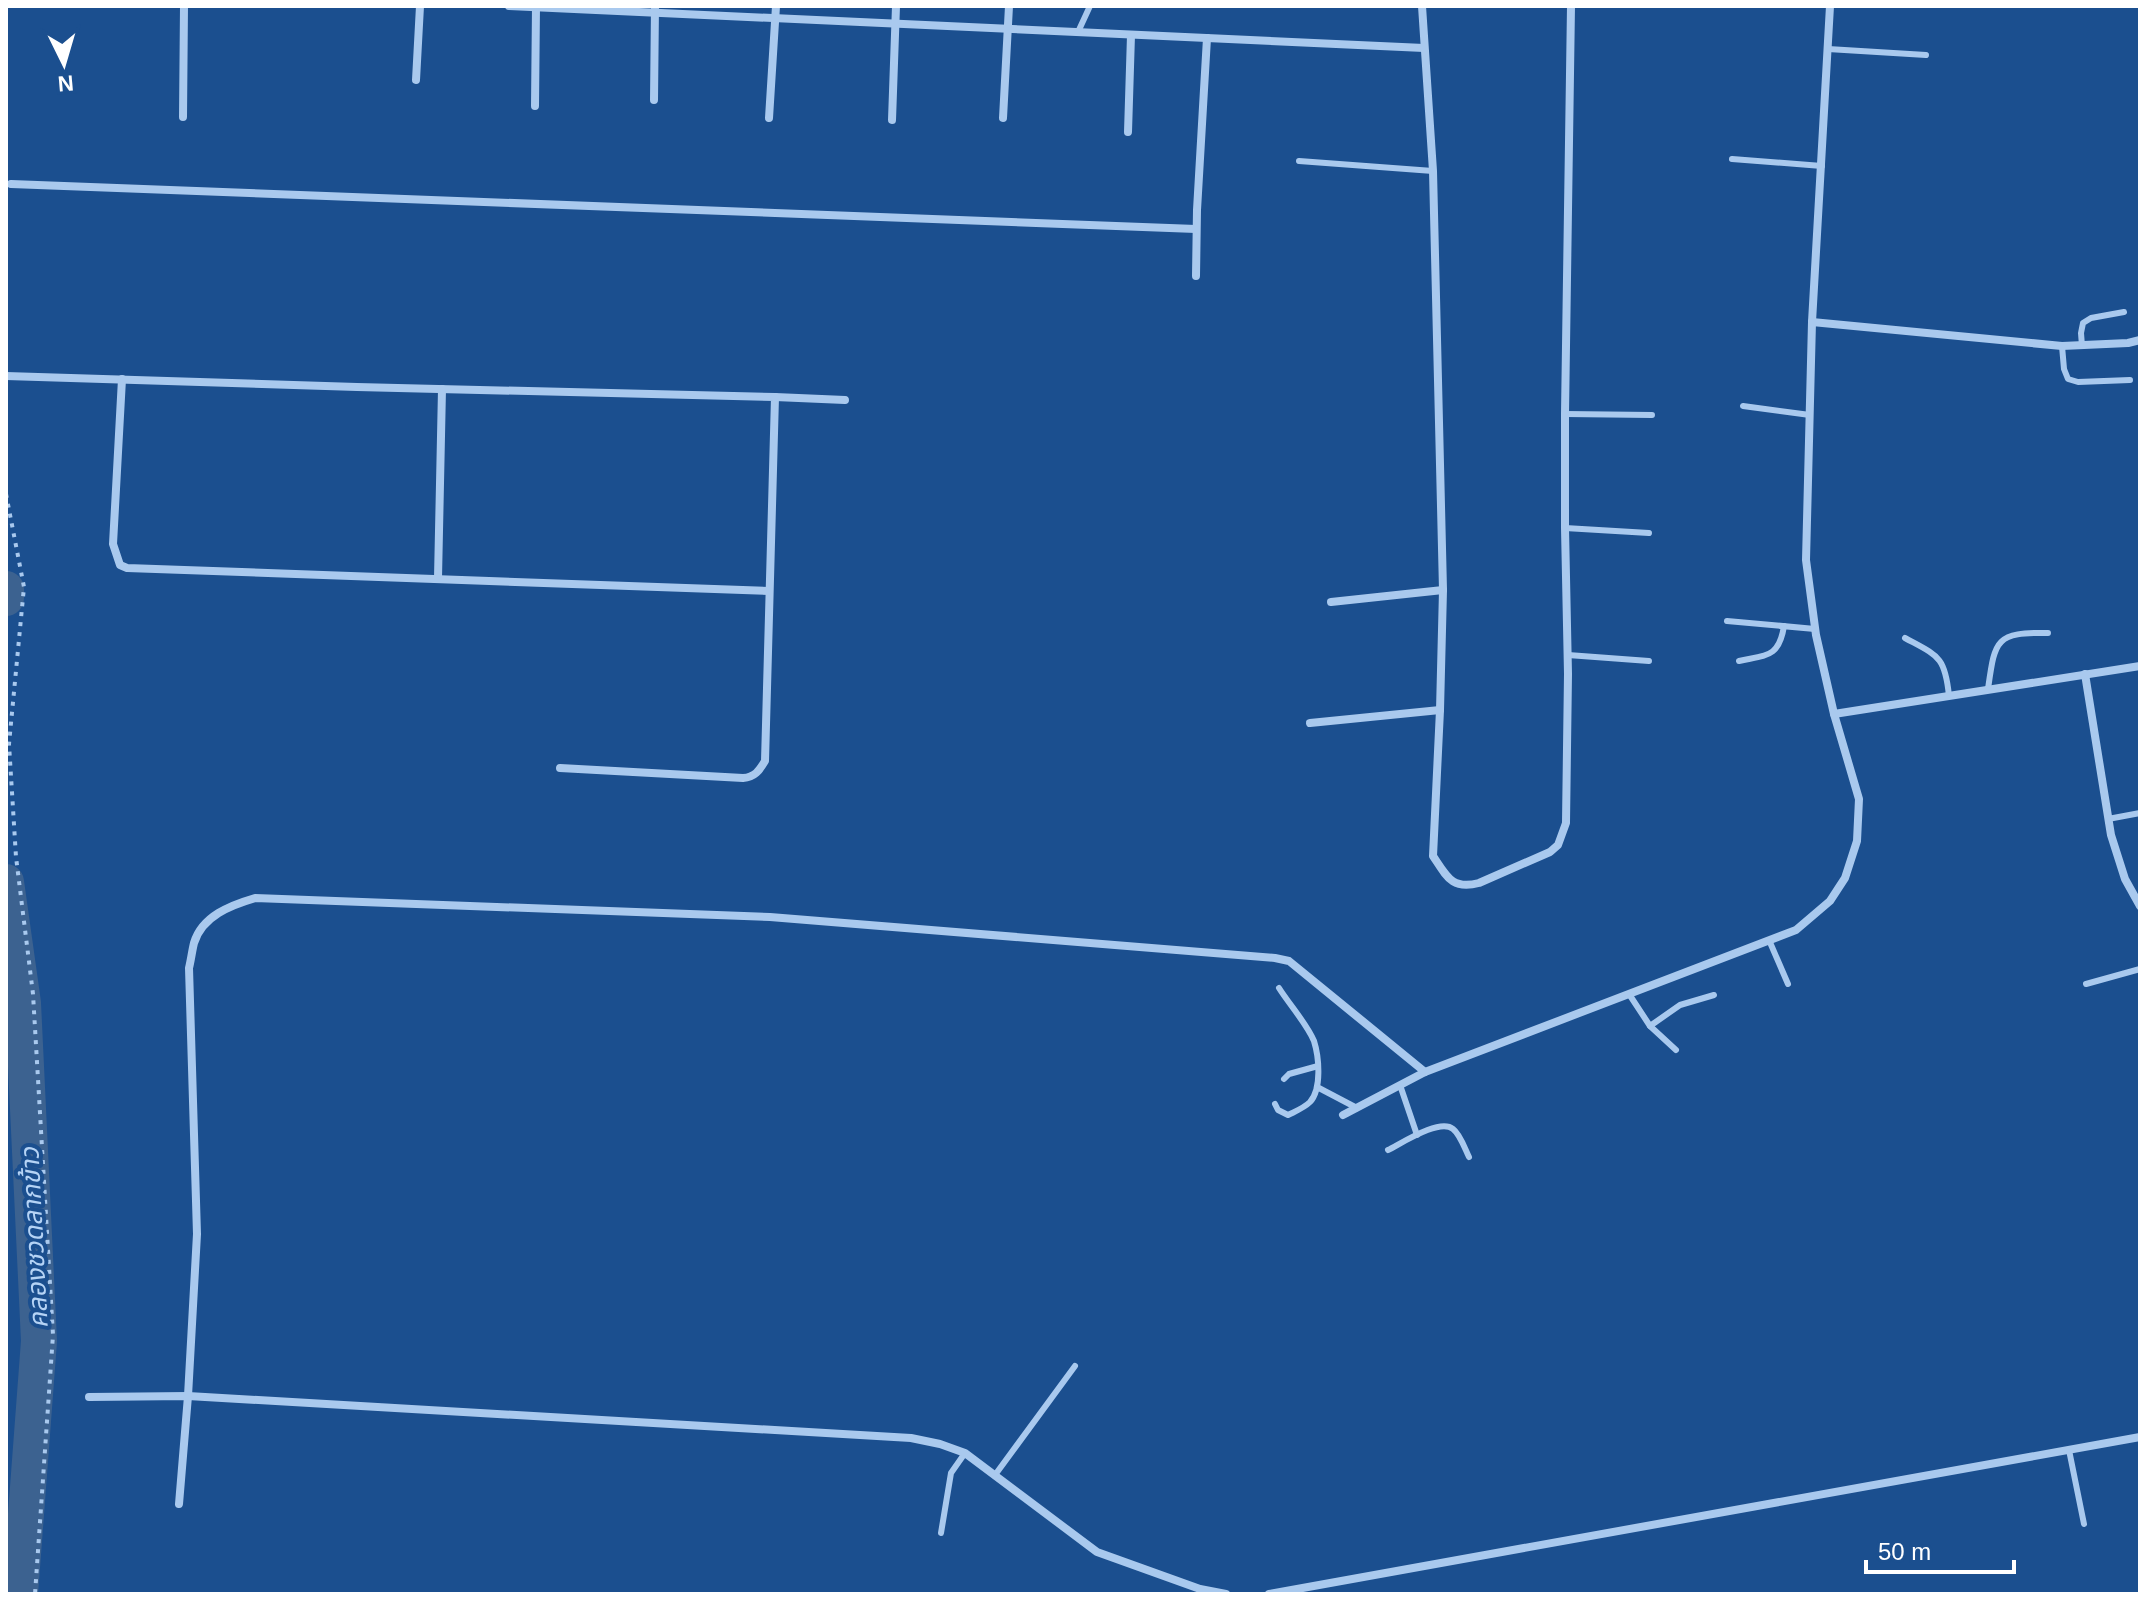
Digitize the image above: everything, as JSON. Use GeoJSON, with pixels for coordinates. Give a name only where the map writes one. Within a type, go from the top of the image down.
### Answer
{"type":"FeatureCollection","features":[{"type":"Feature","properties":{"kind":"street"},"geometry":{"type":"LineString","coordinates":[[183,117],[184,6]]}},
{"type":"Feature","properties":{"kind":"street"},"geometry":{"type":"LineString","coordinates":[[416,80],[420,6]]}},
{"type":"Feature","properties":{"kind":"street"},"geometry":{"type":"LineString","coordinates":[[509,6],[655,9],[776,18],[1424,48]]}},
{"type":"Feature","properties":{"kind":"street"},"geometry":{"type":"LineString","coordinates":[[769,118],[776,6]]}},
{"type":"Feature","properties":{"kind":"street"},"geometry":{"type":"LineString","coordinates":[[892,120],[896,6]]}},
{"type":"Feature","properties":{"kind":"street"},"geometry":{"type":"LineString","coordinates":[[1003,118],[1009,6]]}},
{"type":"Feature","properties":{"kind":"street"},"geometry":{"type":"LineString","coordinates":[[1422,6],[1433,171],[1443,590],[1433,856],[1446,875],[1459,886],[1479,883],[1550,852],[1562,838],[1567,814],[1565,414],[1571,6]]}},
{"type":"Feature","properties":{"kind":"street"},"geometry":{"type":"LineString","coordinates":[[1343,1115],[1425,1072],[1796,930],[1830,901],[1845,878],[1857,841],[1859,799],[1834,714],[1815,629],[1806,560],[1812,322],[1830,6]]}},
{"type":"Feature","properties":{"kind":"street"},"geometry":{"type":"LineString","coordinates":[[535,106],[536,7]]}},
{"type":"Feature","properties":{"kind":"street"},"geometry":{"type":"LineString","coordinates":[[654,100],[655,9]]}},
{"type":"Feature","properties":{"kind":"street"},"geometry":{"type":"LineString","coordinates":[[1128,132],[1131,35]]}},
{"type":"Feature","properties":{"kind":"street"},"geometry":{"type":"LineString","coordinates":[[1196,276],[1207,38]]}},
{"type":"Feature","properties":{"kind":"street"},"geometry":{"type":"LineString","coordinates":[[11,184],[1196,229]]}},
{"type":"Feature","properties":{"kind":"street"},"geometry":{"type":"LineString","coordinates":[[1812,322],[2062,346],[2140,340]]}},
{"type":"Feature","properties":{"kind":"street"},"geometry":{"type":"LineString","coordinates":[[6,376],[845,400]]}},
{"type":"Feature","properties":{"kind":"street"},"geometry":{"type":"LineString","coordinates":[[122,379],[113,544],[120,565],[127,568],[769,591]]}},
{"type":"Feature","properties":{"kind":"street"},"geometry":{"type":"LineString","coordinates":[[438,578],[442,389]]}},
{"type":"Feature","properties":{"kind":"street"},"geometry":{"type":"LineString","coordinates":[[560,768],[743,778],[758,772],[765,761],[775,397]]}},
{"type":"Feature","properties":{"kind":"street"},"geometry":{"type":"LineString","coordinates":[[1331,602],[1443,590]]}},
{"type":"Feature","properties":{"kind":"street"},"geometry":{"type":"LineString","coordinates":[[1834,714],[2140,666]]}},
{"type":"Feature","properties":{"kind":"street"},"geometry":{"type":"LineString","coordinates":[[2085,674],[2111,835],[2125,879],[2140,906]]}},
{"type":"Feature","properties":{"kind":"street"},"geometry":{"type":"LineString","coordinates":[[1310,723],[1440,710]]}},
{"type":"Feature","properties":{"kind":"street"},"geometry":{"type":"LineString","coordinates":[[179,1504],[197,1234],[189,968],[195,939],[208,921],[230,906],[255,898],[770,917],[1275,958],[1289,961],[1425,1072]]}},
{"type":"Feature","properties":{"kind":"street"},"geometry":{"type":"LineString","coordinates":[[89,1397],[188,1396],[911,1438],[965,1453],[1097,1552],[1200,1589],[1226,1594]]}},
{"type":"Feature","properties":{"kind":"street"},"geometry":{"type":"LineString","coordinates":[[1269,1594],[2140,1437]]}},
{"type":"Feature","properties":{"kind":"lane"},"geometry":{"type":"LineString","coordinates":[[1078,32],[1090,6]]}},
{"type":"Feature","properties":{"kind":"lane"},"geometry":{"type":"LineString","coordinates":[[1828,49],[1926,55]]}},
{"type":"Feature","properties":{"kind":"lane"},"geometry":{"type":"LineString","coordinates":[[1732,159],[1822,166]]}},
{"type":"Feature","properties":{"kind":"lane"},"geometry":{"type":"LineString","coordinates":[[1299,161],[1433,171]]}},
{"type":"Feature","properties":{"kind":"lane"},"geometry":{"type":"LineString","coordinates":[[2082,346],[2083,323],[2091,318],[2124,312]]}},
{"type":"Feature","properties":{"kind":"lane"},"geometry":{"type":"LineString","coordinates":[[2062,346],[2068,379],[2078,382],[2130,380]]}},
{"type":"Feature","properties":{"kind":"lane"},"geometry":{"type":"LineString","coordinates":[[1743,406],[1810,415]]}},
{"type":"Feature","properties":{"kind":"lane"},"geometry":{"type":"LineString","coordinates":[[1565,414],[1652,415]]}},
{"type":"Feature","properties":{"kind":"lane"},"geometry":{"type":"LineString","coordinates":[[1565,528],[1649,533]]}},
{"type":"Feature","properties":{"kind":"lane"},"geometry":{"type":"LineString","coordinates":[[1727,621],[1815,629]]}},
{"type":"Feature","properties":{"kind":"lane"},"geometry":{"type":"LineString","coordinates":[[1739,661],[1771,654],[1782,641],[1784,626]]}},
{"type":"Feature","properties":{"kind":"lane"},"geometry":{"type":"LineString","coordinates":[[1988,689],[1993,653],[2000,642],[2021,632],[2048,633]]}},
{"type":"Feature","properties":{"kind":"lane"},"geometry":{"type":"LineString","coordinates":[[1905,638],[1935,654],[1943,664],[1949,696]]}},
{"type":"Feature","properties":{"kind":"lane"},"geometry":{"type":"LineString","coordinates":[[1568,655],[1649,661]]}},
{"type":"Feature","properties":{"kind":"lane"},"geometry":{"type":"LineString","coordinates":[[2108,819],[2140,813]]}},
{"type":"Feature","properties":{"kind":"lane"},"geometry":{"type":"LineString","coordinates":[[1769,940],[1788,984]]}},
{"type":"Feature","properties":{"kind":"lane"},"geometry":{"type":"LineString","coordinates":[[2086,984],[2140,969]]}},
{"type":"Feature","properties":{"kind":"lane"},"geometry":{"type":"LineString","coordinates":[[1275,1104],[1278,1110],[1288,1115],[1312,1100],[1317,1087],[1318,1066],[1313,1039],[1279,988]]}},
{"type":"Feature","properties":{"kind":"lane"},"geometry":{"type":"LineString","coordinates":[[1629,994],[1650,1026],[1676,1050]]}},
{"type":"Feature","properties":{"kind":"lane"},"geometry":{"type":"LineString","coordinates":[[1650,1026],[1680,1005],[1714,995]]}},
{"type":"Feature","properties":{"kind":"lane"},"geometry":{"type":"LineString","coordinates":[[1284,1079],[1289,1074],[1318,1066]]}},
{"type":"Feature","properties":{"kind":"lane"},"geometry":{"type":"LineString","coordinates":[[1400,1085],[1417,1135]]}},
{"type":"Feature","properties":{"kind":"lane"},"geometry":{"type":"LineString","coordinates":[[1317,1087],[1357,1108]]}},
{"type":"Feature","properties":{"kind":"lane"},"geometry":{"type":"LineString","coordinates":[[1388,1150],[1436,1126],[1448,1126],[1455,1129],[1469,1157]]}},
{"type":"Feature","properties":{"kind":"lane"},"geometry":{"type":"LineString","coordinates":[[995,1475],[1075,1366]]}},
{"type":"Feature","properties":{"kind":"lane"},"geometry":{"type":"LineString","coordinates":[[2069,1450],[2084,1524]]}},
{"type":"Feature","properties":{"kind":"lane"},"geometry":{"type":"LineString","coordinates":[[941,1533],[951,1473],[965,1453]]}},
{"type":"Feature","properties":{"kind":"path"},"geometry":{"type":"LineString","coordinates":[[6,494],[24,587],[9,744],[16,857],[33,994],[53,1335],[35,1594]]}},
{"type":"Feature","properties":{"kind":"waterway","name":"คลองชวดลากข้าว"},"geometry":{"type":"LineString","coordinates":[[6,589],[6,598]]}},
{"type":"Feature","properties":{"kind":"waterway","name":"คลองชวดลากข้าว"},"geometry":{"type":"LineString","coordinates":[[6,882],[23,1003],[39,1341],[20,1594]]}}]}
